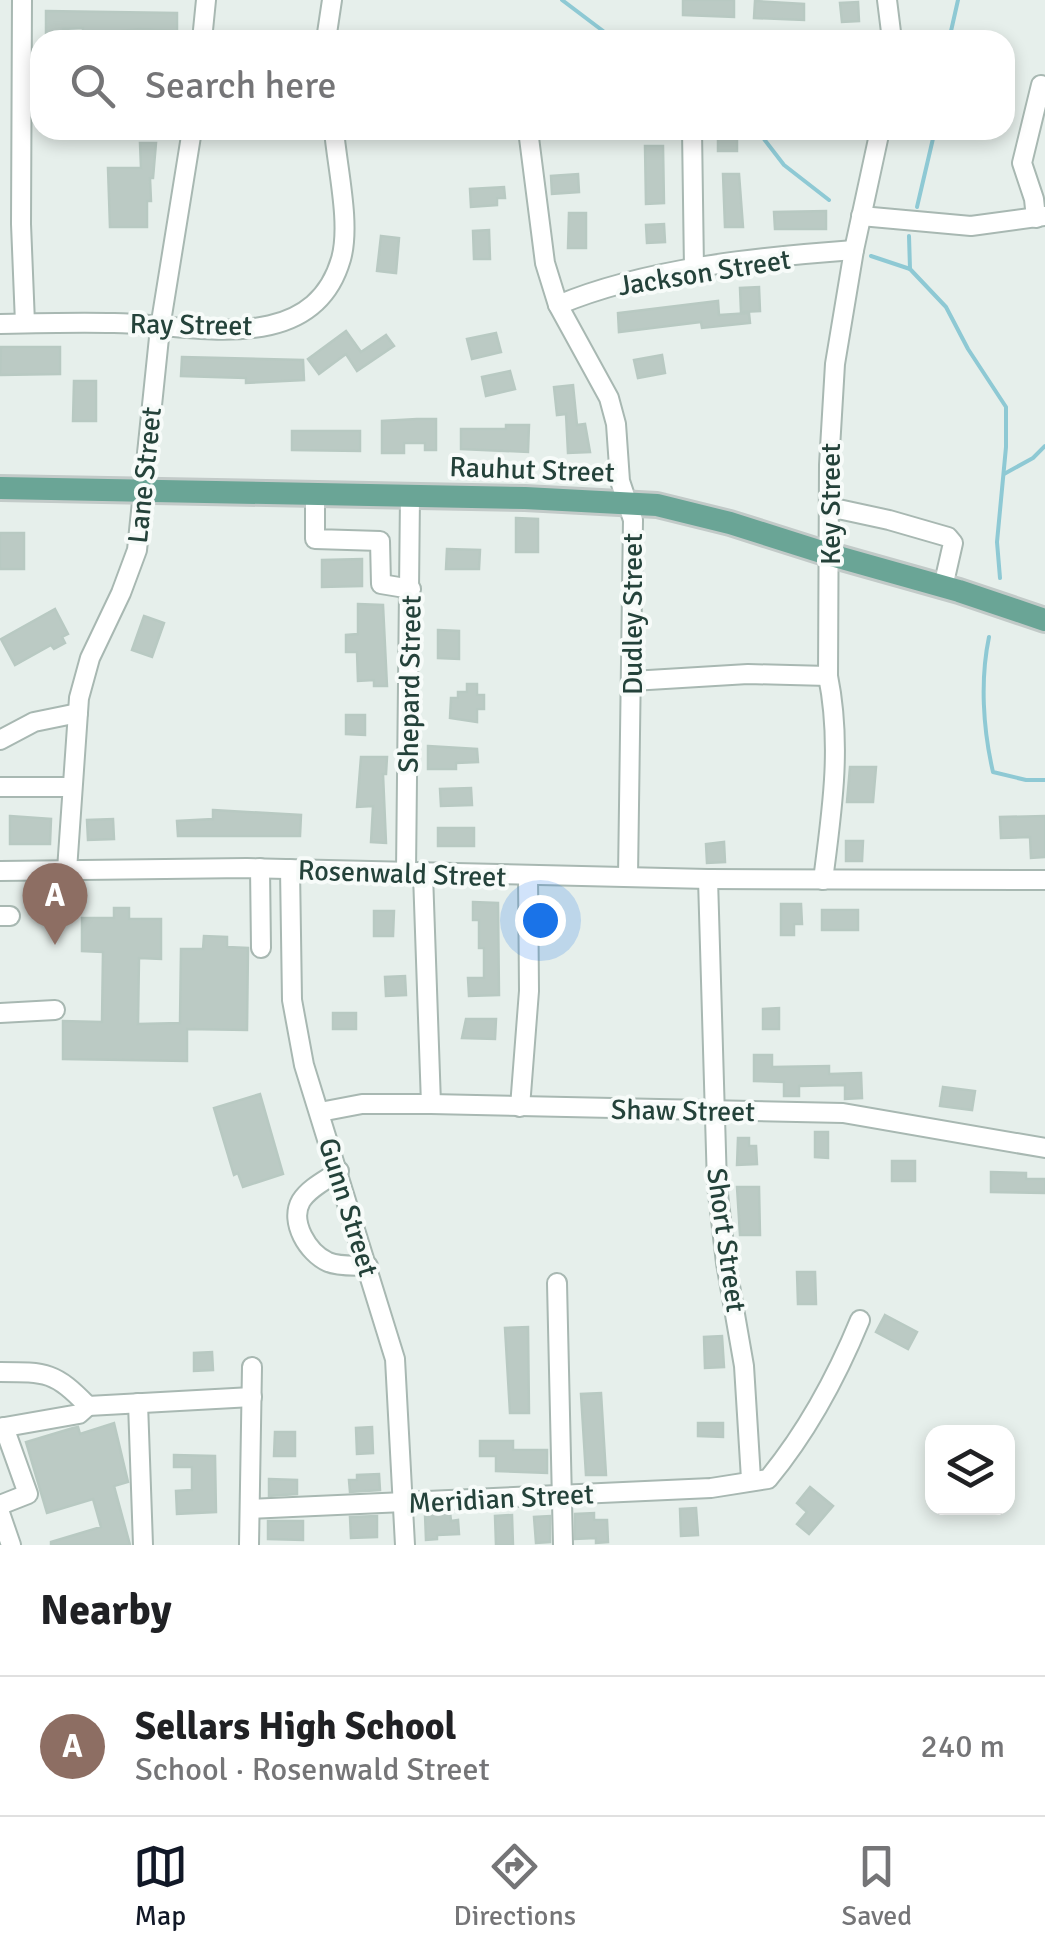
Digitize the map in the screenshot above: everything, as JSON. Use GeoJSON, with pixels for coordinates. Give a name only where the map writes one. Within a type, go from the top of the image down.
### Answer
{"type":"FeatureCollection","features":[{"type":"Feature","properties":{"kind":"main road","name":"Rauhut Street"},"geometry":{"type":"LineString","coordinates":[[0,488],[657,505],[944,586],[1045,620]]}},
{"type":"Feature","properties":{"kind":"street"},"geometry":{"type":"LineString","coordinates":[[22,0],[21,224],[25,323]]}},
{"type":"Feature","properties":{"kind":"street"},"geometry":{"type":"LineString","coordinates":[[203,30],[206,0]]}},
{"type":"Feature","properties":{"kind":"street"},"geometry":{"type":"LineString","coordinates":[[328,30],[332,0]]}},
{"type":"Feature","properties":{"kind":"street"},"geometry":{"type":"LineString","coordinates":[[887,0],[891,30]]}},
{"type":"Feature","properties":{"kind":"street"},"geometry":{"type":"LineString","coordinates":[[861,216],[971,226],[1040,217],[1022,162],[1041,85]]}},
{"type":"Feature","properties":{"kind":"street","name":"Lane Street"},"geometry":{"type":"LineString","coordinates":[[67,870],[78,713],[90,658],[137,550],[160,328],[190,140]]}},
{"type":"Feature","properties":{"kind":"street","name":"Ray Street"},"geometry":{"type":"LineString","coordinates":[[0,324],[116,323],[242,329],[275,324],[305,312],[324,294],[345,239],[335,140]]}},
{"type":"Feature","properties":{"kind":"street","name":"Dudley Street"},"geometry":{"type":"LineString","coordinates":[[529,140],[541,241],[558,304],[609,398],[616,424],[620,482],[632,520],[628,878]]}},
{"type":"Feature","properties":{"kind":"street"},"geometry":{"type":"LineString","coordinates":[[692,140],[694,269]]}},
{"type":"Feature","properties":{"kind":"street","name":"Key Street"},"geometry":{"type":"LineString","coordinates":[[823,880],[836,762],[835,712],[828,676],[835,364],[878,140]]}},
{"type":"Feature","properties":{"kind":"street","name":"Jackson Street"},"geometry":{"type":"LineString","coordinates":[[558,304],[620,284],[694,269],[854,250]]}},
{"type":"Feature","properties":{"kind":"street"},"geometry":{"type":"LineString","coordinates":[[315,496],[315,539],[380,541],[381,584],[411,589]]}},
{"type":"Feature","properties":{"kind":"street","name":"Shepard Street"},"geometry":{"type":"LineString","coordinates":[[410,496],[415,873],[432,1104]]}},
{"type":"Feature","properties":{"kind":"street"},"geometry":{"type":"LineString","coordinates":[[829,508],[948,537],[952,543],[944,586]]}},
{"type":"Feature","properties":{"kind":"street"},"geometry":{"type":"LineString","coordinates":[[632,682],[748,674],[828,676]]}},
{"type":"Feature","properties":{"kind":"street"},"geometry":{"type":"LineString","coordinates":[[0,740],[34,722],[78,713]]}},
{"type":"Feature","properties":{"kind":"street"},"geometry":{"type":"LineString","coordinates":[[0,787],[72,787]]}},
{"type":"Feature","properties":{"kind":"street"},"geometry":{"type":"LineString","coordinates":[[260,868],[261,948]]}},
{"type":"Feature","properties":{"kind":"street","name":"Rosenwald Street"},"geometry":{"type":"LineString","coordinates":[[0,871],[260,868],[628,878],[1045,880]]}},
{"type":"Feature","properties":{"kind":"street","name":"Gunn Street"},"geometry":{"type":"LineString","coordinates":[[290,870],[292,1000],[304,1065],[395,1359],[404,1545]]}},
{"type":"Feature","properties":{"kind":"street"},"geometry":{"type":"LineString","coordinates":[[520,1107],[529,991],[528,876]]}},
{"type":"Feature","properties":{"kind":"street","name":"Short Street"},"geometry":{"type":"LineString","coordinates":[[708,879],[720,1219],[744,1366],[751,1480]]}},
{"type":"Feature","properties":{"kind":"street"},"geometry":{"type":"LineString","coordinates":[[0,1013],[56,1010]]}},
{"type":"Feature","properties":{"kind":"street","name":"Shaw Street"},"geometry":{"type":"LineString","coordinates":[[320,1112],[362,1104],[432,1104],[884,1118],[1045,1148]]}},
{"type":"Feature","properties":{"kind":"street"},"geometry":{"type":"LineString","coordinates":[[339,1171],[308,1192],[298,1208],[297,1223],[311,1248],[325,1261],[368,1266]]}},
{"type":"Feature","properties":{"kind":"street"},"geometry":{"type":"LineString","coordinates":[[557,1283],[563,1545]]}},
{"type":"Feature","properties":{"kind":"street"},"geometry":{"type":"LineString","coordinates":[[751,1480],[768,1479],[784,1460],[826,1390],[860,1320]]}},
{"type":"Feature","properties":{"kind":"street"},"geometry":{"type":"LineString","coordinates":[[249,1545],[252,1367]]}},
{"type":"Feature","properties":{"kind":"street"},"geometry":{"type":"LineString","coordinates":[[0,1372],[34,1372],[64,1381],[88,1406]]}},
{"type":"Feature","properties":{"kind":"street"},"geometry":{"type":"LineString","coordinates":[[11,1545],[0,1509],[28,1494],[2,1428],[79,1414],[88,1406],[252,1397]]}},
{"type":"Feature","properties":{"kind":"street"},"geometry":{"type":"LineString","coordinates":[[138,1402],[143,1545]]}},
{"type":"Feature","properties":{"kind":"street","name":"Meridian Street"},"geometry":{"type":"LineString","coordinates":[[250,1509],[738,1486],[751,1480]]}},
{"type":"Feature","properties":{"kind":"building"},"geometry":{"type":"Polygon","coordinates":[[[683,0],[734,0],[734,17],[683,15],[683,0]]]}},
{"type":"Feature","properties":{"kind":"building"},"geometry":{"type":"Polygon","coordinates":[[[755,1],[804,4],[804,20],[754,18],[755,1]]]}},
{"type":"Feature","properties":{"kind":"building"},"geometry":{"type":"Polygon","coordinates":[[[858,2],[859,21],[842,22],[840,3],[858,2]]]}},
{"type":"Feature","properties":{"kind":"building"},"geometry":{"type":"Polygon","coordinates":[[[46,11],[177,13],[177,30],[46,30],[46,11]]]}},
{"type":"Feature","properties":{"kind":"building"},"geometry":{"type":"Polygon","coordinates":[[[718,140],[737,140],[737,151],[718,151],[718,140]]]}},
{"type":"Feature","properties":{"kind":"building"},"geometry":{"type":"Polygon","coordinates":[[[140,143],[156,143],[147,227],[110,227],[108,168],[141,168],[140,143]]]}},
{"type":"Feature","properties":{"kind":"building"},"geometry":{"type":"Polygon","coordinates":[[[645,146],[663,146],[664,203],[646,204],[645,146]]]}},
{"type":"Feature","properties":{"kind":"building"},"geometry":{"type":"Polygon","coordinates":[[[578,174],[579,192],[552,194],[551,176],[578,174]]]}},
{"type":"Feature","properties":{"kind":"building"},"geometry":{"type":"Polygon","coordinates":[[[723,174],[739,174],[743,227],[725,227],[723,174]]]}},
{"type":"Feature","properties":{"kind":"building"},"geometry":{"type":"Polygon","coordinates":[[[504,187],[505,198],[497,198],[497,205],[471,207],[470,189],[504,187]]]}},
{"type":"Feature","properties":{"kind":"building"},"geometry":{"type":"Polygon","coordinates":[[[826,211],[826,229],[775,229],[774,212],[826,211]]]}},
{"type":"Feature","properties":{"kind":"building"},"geometry":{"type":"Polygon","coordinates":[[[569,213],[586,213],[586,248],[568,248],[569,213]]]}},
{"type":"Feature","properties":{"kind":"building"},"geometry":{"type":"Polygon","coordinates":[[[664,224],[665,242],[647,243],[646,225],[664,224]]]}},
{"type":"Feature","properties":{"kind":"building"},"geometry":{"type":"Polygon","coordinates":[[[489,230],[490,259],[474,259],[473,231],[489,230]]]}},
{"type":"Feature","properties":{"kind":"building"},"geometry":{"type":"Polygon","coordinates":[[[381,236],[399,238],[396,273],[377,271],[381,236]]]}},
{"type":"Feature","properties":{"kind":"building"},"geometry":{"type":"Polygon","coordinates":[[[759,287],[760,311],[741,312],[740,288],[759,287]]]}},
{"type":"Feature","properties":{"kind":"building"},"geometry":{"type":"Polygon","coordinates":[[[718,301],[719,315],[749,313],[750,323],[702,328],[701,322],[619,332],[618,313],[718,301]]]}},
{"type":"Feature","properties":{"kind":"building"},"geometry":{"type":"Polygon","coordinates":[[[346,331],[361,352],[386,335],[394,346],[357,371],[346,354],[319,374],[308,359],[346,331]]]}},
{"type":"Feature","properties":{"kind":"building"},"geometry":{"type":"Polygon","coordinates":[[[496,333],[501,352],[472,359],[467,339],[496,333]]]}},
{"type":"Feature","properties":{"kind":"building"},"geometry":{"type":"Polygon","coordinates":[[[1,347],[60,347],[60,374],[0,375],[1,347]]]}},
{"type":"Feature","properties":{"kind":"building"},"geometry":{"type":"Polygon","coordinates":[[[662,355],[665,373],[638,378],[634,360],[662,355]]]}},
{"type":"Feature","properties":{"kind":"building"},"geometry":{"type":"Polygon","coordinates":[[[182,357],[303,360],[304,380],[246,383],[246,378],[181,376],[182,357]]]}},
{"type":"Feature","properties":{"kind":"building"},"geometry":{"type":"Polygon","coordinates":[[[510,371],[515,389],[486,396],[482,377],[510,371]]]}},
{"type":"Feature","properties":{"kind":"building"},"geometry":{"type":"Polygon","coordinates":[[[74,381],[96,381],[96,421],[73,421],[74,381]]]}},
{"type":"Feature","properties":{"kind":"building"},"geometry":{"type":"Polygon","coordinates":[[[573,385],[577,425],[585,424],[590,452],[568,453],[566,414],[557,415],[554,387],[573,385]]]}},
{"type":"Feature","properties":{"kind":"building"},"geometry":{"type":"Polygon","coordinates":[[[436,419],[436,450],[425,450],[425,443],[404,443],[404,453],[382,453],[382,421],[436,419]]]}},
{"type":"Feature","properties":{"kind":"building"},"geometry":{"type":"Polygon","coordinates":[[[506,425],[529,425],[528,452],[461,449],[461,429],[506,429],[506,425]]]}},
{"type":"Feature","properties":{"kind":"building"},"geometry":{"type":"Polygon","coordinates":[[[292,431],[360,431],[360,451],[292,450],[292,431]]]}},
{"type":"Feature","properties":{"kind":"building"},"geometry":{"type":"Polygon","coordinates":[[[516,518],[538,519],[538,552],[516,552],[516,518]]]}},
{"type":"Feature","properties":{"kind":"building"},"geometry":{"type":"Polygon","coordinates":[[[0,533],[24,533],[24,569],[0,569],[0,533]]]}},
{"type":"Feature","properties":{"kind":"building"},"geometry":{"type":"Polygon","coordinates":[[[447,549],[480,550],[479,569],[446,569],[447,549]]]}},
{"type":"Feature","properties":{"kind":"building"},"geometry":{"type":"Polygon","coordinates":[[[362,559],[362,586],[322,587],[322,560],[362,559]]]}},
{"type":"Feature","properties":{"kind":"building"},"geometry":{"type":"Polygon","coordinates":[[[358,604],[383,605],[387,686],[374,686],[374,680],[358,681],[357,652],[346,652],[346,635],[358,634],[358,604]]]}},
{"type":"Feature","properties":{"kind":"building"},"geometry":{"type":"Polygon","coordinates":[[[55,609],[68,634],[62,637],[65,643],[54,649],[51,645],[15,665],[1,639],[55,609]]]}},
{"type":"Feature","properties":{"kind":"building"},"geometry":{"type":"Polygon","coordinates":[[[144,616],[164,623],[152,657],[132,650],[144,616]]]}},
{"type":"Feature","properties":{"kind":"building"},"geometry":{"type":"Polygon","coordinates":[[[438,630],[459,631],[459,659],[438,658],[438,630]]]}},
{"type":"Feature","properties":{"kind":"building"},"geometry":{"type":"Polygon","coordinates":[[[467,684],[477,684],[477,695],[484,695],[484,709],[477,709],[477,722],[450,718],[451,698],[458,698],[458,692],[467,692],[467,684]]]}},
{"type":"Feature","properties":{"kind":"building"},"geometry":{"type":"Polygon","coordinates":[[[346,715],[365,715],[365,735],[346,734],[346,715]]]}},
{"type":"Feature","properties":{"kind":"building"},"geometry":{"type":"Polygon","coordinates":[[[428,746],[477,749],[478,762],[456,763],[456,769],[428,769],[428,746]]]}},
{"type":"Feature","properties":{"kind":"building"},"geometry":{"type":"Polygon","coordinates":[[[361,757],[387,757],[383,774],[386,843],[371,842],[373,806],[357,807],[361,757]]]}},
{"type":"Feature","properties":{"kind":"building"},"geometry":{"type":"Polygon","coordinates":[[[850,767],[876,767],[873,802],[847,802],[850,767]]]}},
{"type":"Feature","properties":{"kind":"building"},"geometry":{"type":"Polygon","coordinates":[[[471,788],[472,805],[441,806],[440,789],[471,788]]]}},
{"type":"Feature","properties":{"kind":"building"},"geometry":{"type":"Polygon","coordinates":[[[213,810],[301,815],[300,836],[178,836],[177,821],[213,819],[213,810]]]}},
{"type":"Feature","properties":{"kind":"building"},"geometry":{"type":"Polygon","coordinates":[[[10,816],[51,819],[50,844],[10,844],[10,816]]]}},
{"type":"Feature","properties":{"kind":"building"},"geometry":{"type":"Polygon","coordinates":[[[1045,816],[1045,857],[1031,858],[1030,837],[1001,838],[1000,817],[1045,816]]]}},
{"type":"Feature","properties":{"kind":"building"},"geometry":{"type":"Polygon","coordinates":[[[113,819],[114,839],[88,840],[87,820],[113,819]]]}},
{"type":"Feature","properties":{"kind":"building"},"geometry":{"type":"Polygon","coordinates":[[[438,828],[474,828],[474,846],[438,846],[438,828]]]}},
{"type":"Feature","properties":{"kind":"building"},"geometry":{"type":"Polygon","coordinates":[[[846,841],[863,841],[862,861],[846,861],[846,841]]]}},
{"type":"Feature","properties":{"kind":"building"},"geometry":{"type":"Polygon","coordinates":[[[724,842],[725,862],[707,863],[706,844],[724,842]]]}},
{"type":"Feature","properties":{"kind":"building"},"geometry":{"type":"Polygon","coordinates":[[[473,902],[498,903],[499,995],[469,996],[468,978],[484,978],[484,948],[479,948],[479,920],[473,920],[473,902]]]}},
{"type":"Feature","properties":{"kind":"building"},"geometry":{"type":"Polygon","coordinates":[[[781,904],[801,904],[802,924],[794,924],[794,935],[781,935],[781,904]]]}},
{"type":"Feature","properties":{"kind":"building"},"geometry":{"type":"Polygon","coordinates":[[[114,908],[129,908],[129,919],[161,919],[161,959],[139,958],[138,1024],[180,1023],[181,949],[203,949],[204,936],[227,937],[227,947],[248,948],[247,1030],[187,1029],[187,1061],[63,1059],[63,1021],[102,1022],[103,952],[82,951],[82,918],[114,918],[114,908]]]}},
{"type":"Feature","properties":{"kind":"building"},"geometry":{"type":"Polygon","coordinates":[[[822,910],[858,910],[858,930],[822,930],[822,910]]]}},
{"type":"Feature","properties":{"kind":"building"},"geometry":{"type":"Polygon","coordinates":[[[374,911],[394,911],[393,936],[374,936],[374,911]]]}},
{"type":"Feature","properties":{"kind":"building"},"geometry":{"type":"Polygon","coordinates":[[[405,976],[406,995],[386,996],[385,977],[405,976]]]}},
{"type":"Feature","properties":{"kind":"building"},"geometry":{"type":"Polygon","coordinates":[[[779,1008],[779,1029],[763,1029],[763,1009],[779,1008]]]}},
{"type":"Feature","properties":{"kind":"building"},"geometry":{"type":"Polygon","coordinates":[[[333,1013],[356,1013],[356,1029],[333,1029],[333,1013]]]}},
{"type":"Feature","properties":{"kind":"building"},"geometry":{"type":"Polygon","coordinates":[[[466,1019],[496,1019],[495,1039],[462,1038],[466,1019]]]}},
{"type":"Feature","properties":{"kind":"building"},"geometry":{"type":"Polygon","coordinates":[[[754,1055],[772,1055],[772,1067],[829,1066],[829,1074],[861,1073],[862,1098],[845,1099],[845,1085],[799,1086],[799,1096],[784,1096],[784,1082],[754,1081],[754,1055]]]}},
{"type":"Feature","properties":{"kind":"building"},"geometry":{"type":"Polygon","coordinates":[[[943,1087],[975,1091],[972,1110],[940,1106],[943,1087]]]}},
{"type":"Feature","properties":{"kind":"building"},"geometry":{"type":"Polygon","coordinates":[[[260,1094],[283,1174],[243,1187],[238,1173],[234,1175],[214,1108],[260,1094]]]}},
{"type":"Feature","properties":{"kind":"building"},"geometry":{"type":"Polygon","coordinates":[[[815,1132],[828,1132],[828,1158],[815,1157],[815,1132]]]}},
{"type":"Feature","properties":{"kind":"building"},"geometry":{"type":"Polygon","coordinates":[[[738,1138],[749,1138],[749,1146],[756,1146],[757,1164],[737,1165],[738,1138]]]}},
{"type":"Feature","properties":{"kind":"building"},"geometry":{"type":"Polygon","coordinates":[[[892,1161],[915,1161],[915,1181],[892,1181],[892,1161]]]}},
{"type":"Feature","properties":{"kind":"building"},"geometry":{"type":"Polygon","coordinates":[[[991,1172],[1026,1173],[1026,1179],[1045,1179],[1045,1193],[991,1192],[991,1172]]]}},
{"type":"Feature","properties":{"kind":"building"},"geometry":{"type":"Polygon","coordinates":[[[737,1187],[759,1187],[760,1235],[740,1235],[737,1187]]]}},
{"type":"Feature","properties":{"kind":"building"},"geometry":{"type":"Polygon","coordinates":[[[797,1272],[815,1272],[816,1304],[798,1304],[797,1272]]]}},
{"type":"Feature","properties":{"kind":"building"},"geometry":{"type":"Polygon","coordinates":[[[885,1315],[917,1332],[908,1349],[876,1332],[885,1315]]]}},
{"type":"Feature","properties":{"kind":"building"},"geometry":{"type":"Polygon","coordinates":[[[528,1327],[529,1413],[510,1413],[505,1328],[528,1327]]]}},
{"type":"Feature","properties":{"kind":"building"},"geometry":{"type":"Polygon","coordinates":[[[722,1336],[724,1367],[705,1368],[704,1337],[722,1336]]]}},
{"type":"Feature","properties":{"kind":"building"},"geometry":{"type":"Polygon","coordinates":[[[212,1352],[213,1370],[194,1371],[194,1353],[212,1352]]]}},
{"type":"Feature","properties":{"kind":"building"},"geometry":{"type":"Polygon","coordinates":[[[601,1393],[606,1475],[586,1475],[581,1394],[601,1393]]]}},
{"type":"Feature","properties":{"kind":"building"},"geometry":{"type":"Polygon","coordinates":[[[114,1423],[128,1482],[114,1486],[130,1545],[51,1545],[101,1527],[93,1499],[47,1513],[26,1442],[73,1428],[78,1427],[80,1434],[114,1423]]]}},
{"type":"Feature","properties":{"kind":"building"},"geometry":{"type":"Polygon","coordinates":[[[698,1423],[723,1423],[723,1437],[698,1436],[698,1423]]]}},
{"type":"Feature","properties":{"kind":"building"},"geometry":{"type":"Polygon","coordinates":[[[372,1427],[373,1453],[357,1454],[356,1428],[372,1427]]]}},
{"type":"Feature","properties":{"kind":"building"},"geometry":{"type":"Polygon","coordinates":[[[275,1432],[295,1432],[295,1456],[274,1456],[275,1432]]]}},
{"type":"Feature","properties":{"kind":"building"},"geometry":{"type":"Polygon","coordinates":[[[480,1441],[513,1441],[513,1450],[547,1450],[547,1473],[496,1471],[496,1456],[480,1456],[480,1441]]]}},
{"type":"Feature","properties":{"kind":"building"},"geometry":{"type":"Polygon","coordinates":[[[174,1455],[215,1456],[216,1512],[177,1514],[176,1491],[192,1490],[192,1467],[174,1467],[174,1455]]]}},
{"type":"Feature","properties":{"kind":"building"},"geometry":{"type":"Polygon","coordinates":[[[379,1474],[380,1490],[350,1492],[349,1480],[357,1480],[357,1475],[379,1474]]]}},
{"type":"Feature","properties":{"kind":"building"},"geometry":{"type":"Polygon","coordinates":[[[269,1479],[297,1480],[297,1494],[269,1496],[269,1479]]]}},
{"type":"Feature","properties":{"kind":"building"},"geometry":{"type":"Polygon","coordinates":[[[810,1487],[833,1506],[809,1534],[797,1524],[807,1512],[797,1503],[810,1487]]]}},
{"type":"Feature","properties":{"kind":"building"},"geometry":{"type":"Polygon","coordinates":[[[696,1508],[698,1535],[681,1536],[680,1509],[696,1508]]]}},
{"type":"Feature","properties":{"kind":"building"},"geometry":{"type":"Polygon","coordinates":[[[450,1512],[451,1521],[458,1520],[459,1534],[426,1540],[425,1514],[450,1512]]]}},
{"type":"Feature","properties":{"kind":"building"},"geometry":{"type":"Polygon","coordinates":[[[594,1513],[594,1520],[607,1520],[608,1542],[575,1539],[575,1514],[594,1513]]]}},
{"type":"Feature","properties":{"kind":"building"},"geometry":{"type":"Polygon","coordinates":[[[512,1515],[513,1545],[496,1545],[495,1516],[512,1515]]]}},
{"type":"Feature","properties":{"kind":"building"},"geometry":{"type":"Polygon","coordinates":[[[377,1516],[377,1537],[351,1538],[350,1517],[377,1516]]]}},
{"type":"Feature","properties":{"kind":"building"},"geometry":{"type":"Polygon","coordinates":[[[550,1516],[550,1542],[536,1543],[534,1517],[550,1516]]]}},
{"type":"Feature","properties":{"kind":"building"},"geometry":{"type":"Polygon","coordinates":[[[268,1521],[303,1521],[303,1540],[268,1539],[268,1521]]]}},
{"type":"Feature","properties":{"kind":"waterway"},"geometry":{"type":"LineString","coordinates":[[562,0],[602,30]]}},
{"type":"Feature","properties":{"kind":"waterway"},"geometry":{"type":"LineString","coordinates":[[951,30],[958,0]]}},
{"type":"Feature","properties":{"kind":"waterway"},"geometry":{"type":"LineString","coordinates":[[765,140],[784,165],[829,200]]}},
{"type":"Feature","properties":{"kind":"waterway"},"geometry":{"type":"LineString","coordinates":[[917,207],[933,140]]}},
{"type":"Feature","properties":{"kind":"waterway"},"geometry":{"type":"LineString","coordinates":[[909,236],[910,269],[946,307],[1006,407],[997,542],[1000,578]]}},
{"type":"Feature","properties":{"kind":"waterway"},"geometry":{"type":"LineString","coordinates":[[871,256],[910,269]]}},
{"type":"Feature","properties":{"kind":"waterway"},"geometry":{"type":"LineString","coordinates":[[1004,474],[1033,458],[1045,446]]}},
{"type":"Feature","properties":{"kind":"waterway"},"geometry":{"type":"LineString","coordinates":[[989,637],[984,704],[993,772],[1045,780]]}},
{"type":"Feature","properties":{"kind":"place","name":"Sellars High School"},"geometry":{"type":"Point","coordinates":[55,945]}}]}
